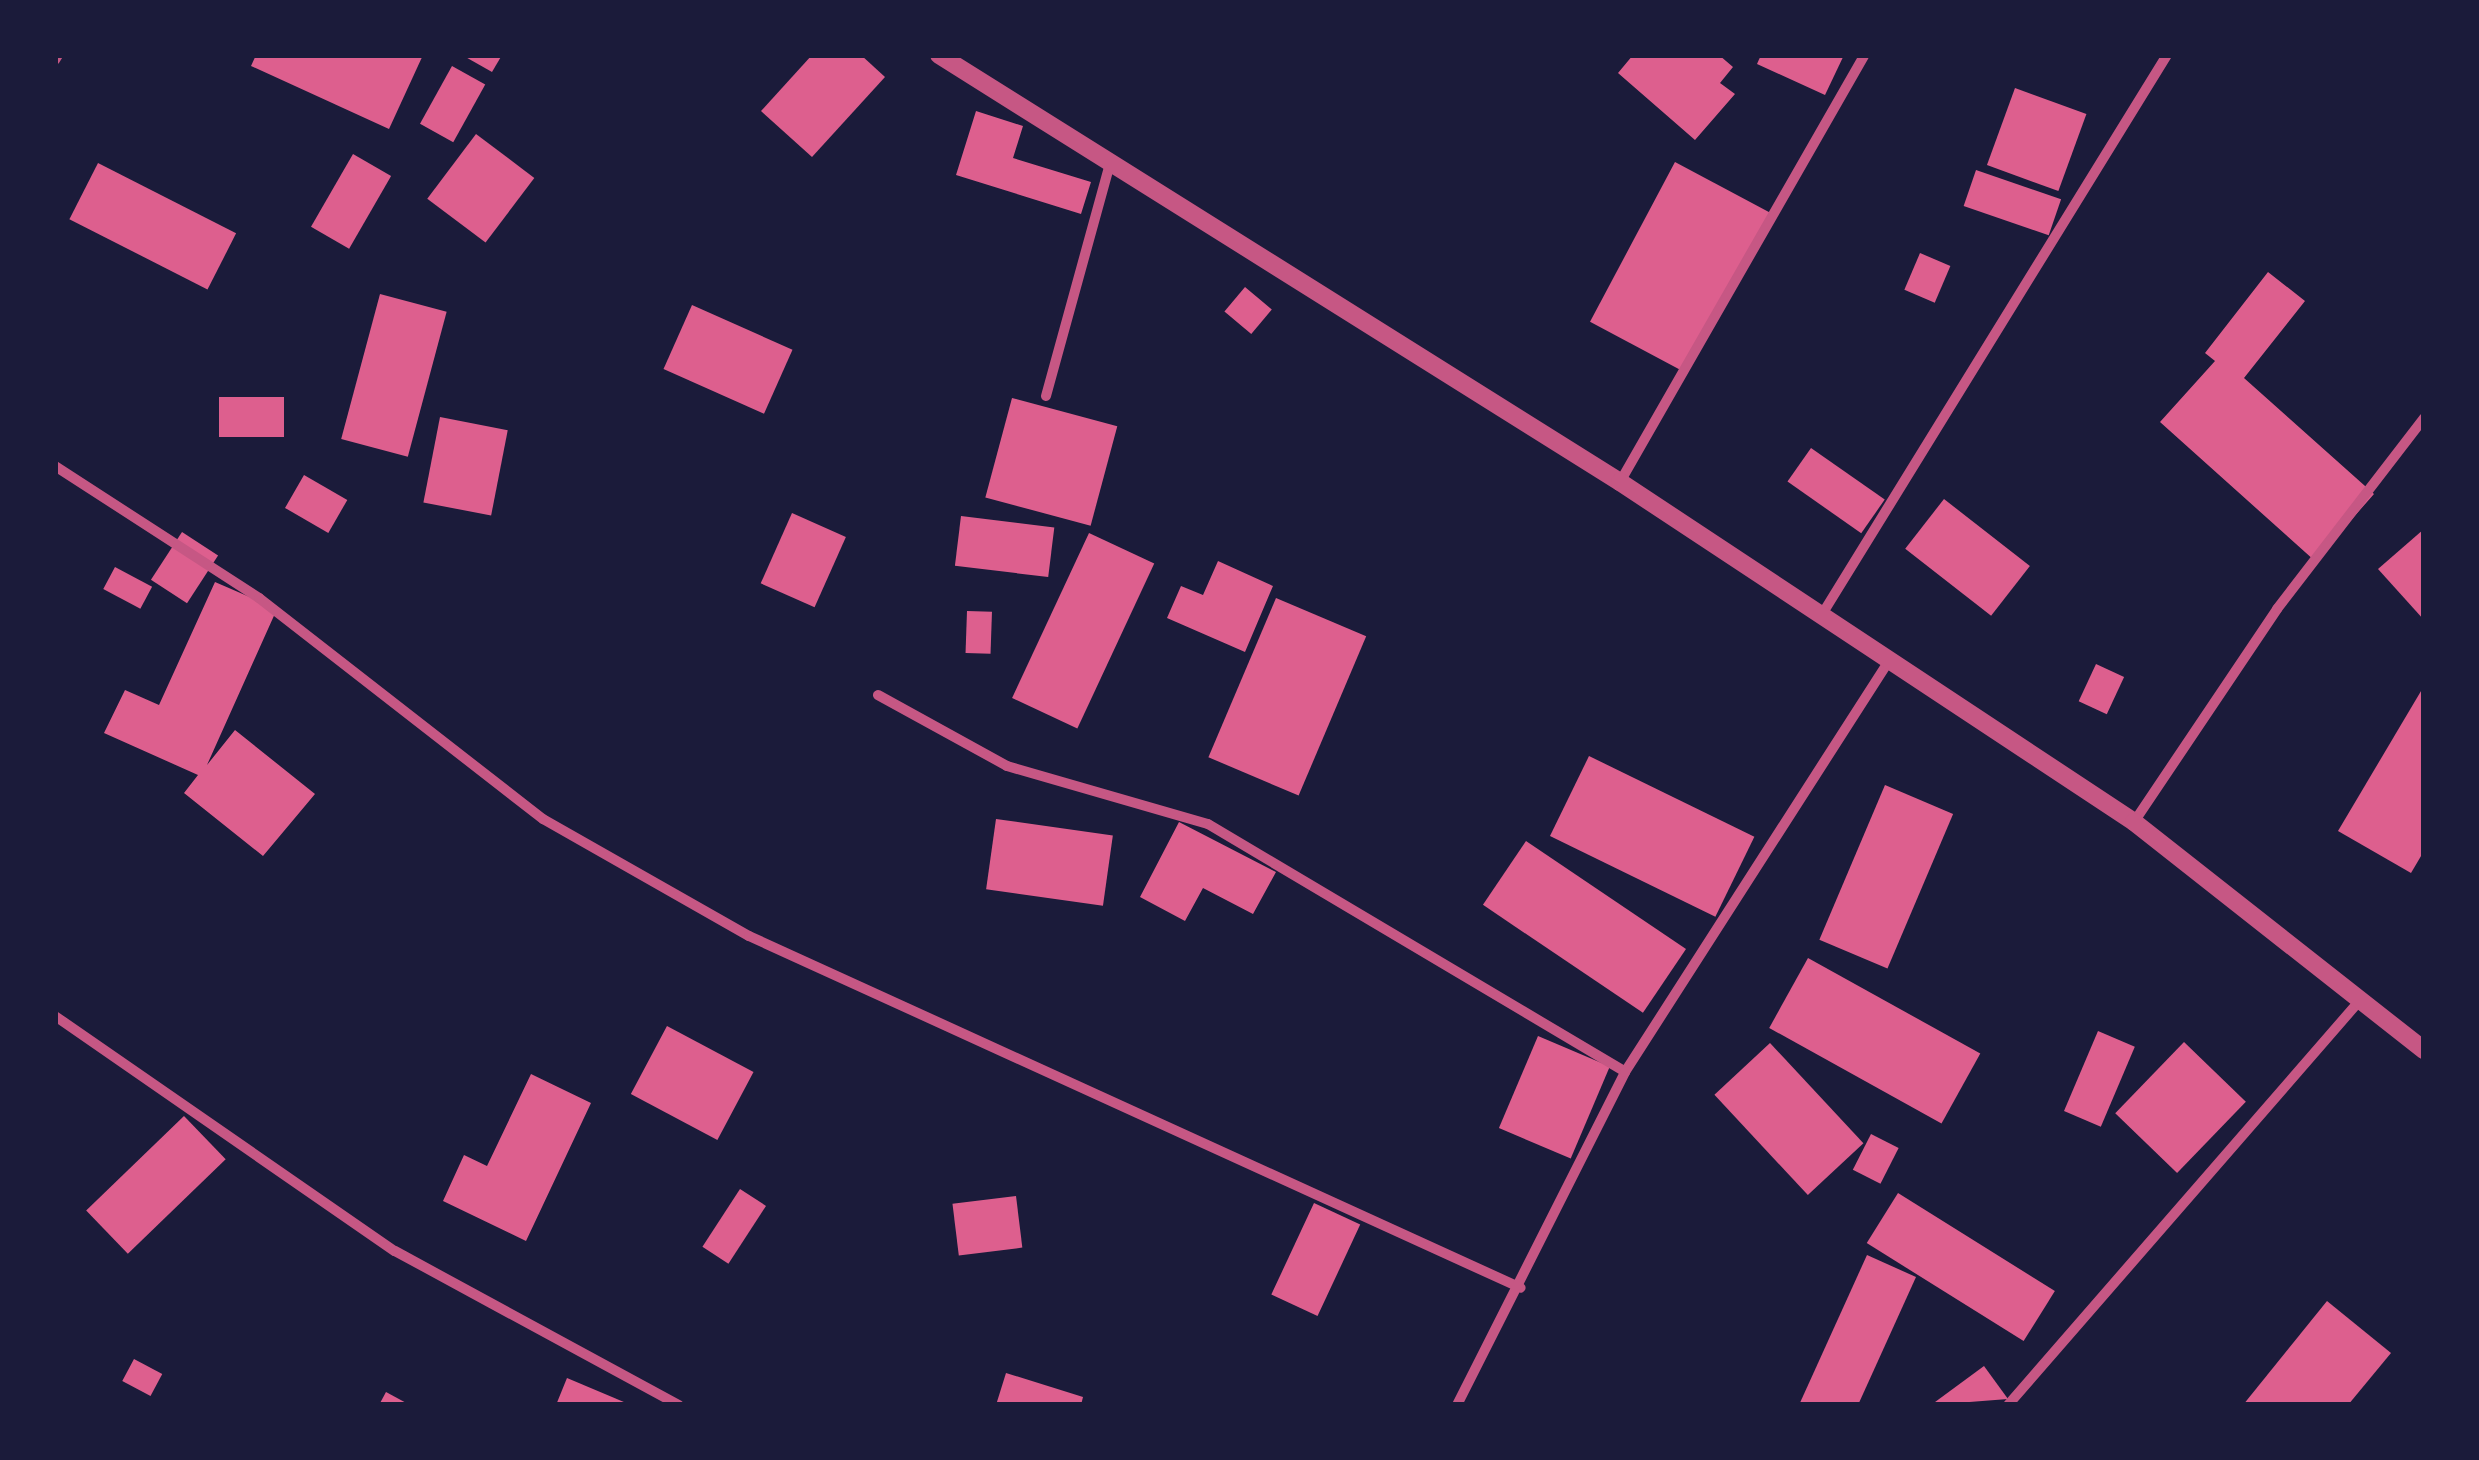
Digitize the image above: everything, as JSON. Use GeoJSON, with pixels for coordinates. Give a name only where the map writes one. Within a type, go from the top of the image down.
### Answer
{"type":"FeatureCollection","features":[{"type":"Feature","properties":{"kind":"street"},"geometry":{"type":"LineString","coordinates":[[940,55],[1620,482],[1888,664],[2134,822],[2424,1050]]}},
{"type":"Feature","properties":{"kind":"street"},"geometry":{"type":"LineString","coordinates":[[1620,482],[1865,55]]}},
{"type":"Feature","properties":{"kind":"street"},"geometry":{"type":"LineString","coordinates":[[1821,617],[2167,55]]}},
{"type":"Feature","properties":{"kind":"street"},"geometry":{"type":"LineString","coordinates":[[1046,396],[1110,163]]}},
{"type":"Feature","properties":{"kind":"street"},"geometry":{"type":"LineString","coordinates":[[2134,822],[2277,610],[2424,418]]}},
{"type":"Feature","properties":{"kind":"street"},"geometry":{"type":"LineString","coordinates":[[55,466],[259,598],[544,819],[749,936],[1522,1288]]}},
{"type":"Feature","properties":{"kind":"street"},"geometry":{"type":"LineString","coordinates":[[1457,1405],[1522,1288],[1625,1072],[1888,664]]}},
{"type":"Feature","properties":{"kind":"street"},"geometry":{"type":"LineString","coordinates":[[878,695],[1007,766],[1208,824],[1625,1072]]}},
{"type":"Feature","properties":{"kind":"street"},"geometry":{"type":"LineString","coordinates":[[2008,1405],[2360,999]]}},
{"type":"Feature","properties":{"kind":"street"},"geometry":{"type":"LineString","coordinates":[[55,1016],[395,1251],[679,1405]]}},
{"type":"Feature","properties":{"kind":"building"},"geometry":{"type":"Polygon","coordinates":[[[256,55],[423,55],[389,129],[251,66],[256,55]]]}},
{"type":"Feature","properties":{"kind":"building"},"geometry":{"type":"Polygon","coordinates":[[[462,55],[502,55],[492,72],[462,55]]]}},
{"type":"Feature","properties":{"kind":"building"},"geometry":{"type":"Polygon","coordinates":[[[812,55],[861,55],[885,77],[812,157],[761,111],[812,55]]]}},
{"type":"Feature","properties":{"kind":"building"},"geometry":{"type":"Polygon","coordinates":[[[1633,55],[1719,55],[1733,67],[1720,83],[1735,94],[1695,140],[1618,73],[1633,55]]]}},
{"type":"Feature","properties":{"kind":"building"},"geometry":{"type":"Polygon","coordinates":[[[1761,55],[1844,55],[1825,95],[1757,64],[1761,55]]]}},
{"type":"Feature","properties":{"kind":"building"},"geometry":{"type":"Polygon","coordinates":[[[452,66],[485,84],[453,142],[420,124],[452,66]]]}},
{"type":"Feature","properties":{"kind":"building"},"geometry":{"type":"Polygon","coordinates":[[[2015,88],[2086,114],[2058,191],[1987,165],[2015,88]]]}},
{"type":"Feature","properties":{"kind":"building"},"geometry":{"type":"Polygon","coordinates":[[[976,111],[1023,126],[1013,158],[1091,182],[1081,214],[956,175],[976,111]]]}},
{"type":"Feature","properties":{"kind":"building"},"geometry":{"type":"Polygon","coordinates":[[[476,134],[534,178],[486,243],[427,199],[476,134]]]}},
{"type":"Feature","properties":{"kind":"building"},"geometry":{"type":"Polygon","coordinates":[[[353,154],[391,176],[349,249],[311,227],[353,154]]]}},
{"type":"Feature","properties":{"kind":"building"},"geometry":{"type":"Polygon","coordinates":[[[1675,162],[1772,214],[1687,373],[1590,322],[1675,162]]]}},
{"type":"Feature","properties":{"kind":"building"},"geometry":{"type":"Polygon","coordinates":[[[98,163],[236,233],[208,290],[69,219],[98,163]]]}},
{"type":"Feature","properties":{"kind":"building"},"geometry":{"type":"Polygon","coordinates":[[[1976,170],[2061,199],[2049,235],[1964,206],[1976,170]]]}},
{"type":"Feature","properties":{"kind":"building"},"geometry":{"type":"Polygon","coordinates":[[[1920,253],[1950,266],[1935,303],[1904,290],[1920,253]]]}},
{"type":"Feature","properties":{"kind":"building"},"geometry":{"type":"Polygon","coordinates":[[[2268,272],[2305,301],[2244,378],[2374,494],[2315,561],[2160,422],[2215,361],[2205,353],[2268,272]]]}},
{"type":"Feature","properties":{"kind":"building"},"geometry":{"type":"Polygon","coordinates":[[[1245,287],[1272,309],[1251,334],[1224,312],[1245,287]]]}},
{"type":"Feature","properties":{"kind":"building"},"geometry":{"type":"Polygon","coordinates":[[[380,294],[447,312],[408,457],[341,439],[380,294]]]}},
{"type":"Feature","properties":{"kind":"building"},"geometry":{"type":"Polygon","coordinates":[[[692,305],[792,350],[764,414],[664,369],[692,305]]]}},
{"type":"Feature","properties":{"kind":"building"},"geometry":{"type":"Polygon","coordinates":[[[219,397],[284,397],[284,437],[219,437],[219,397]]]}},
{"type":"Feature","properties":{"kind":"building"},"geometry":{"type":"Polygon","coordinates":[[[1012,398],[1117,426],[1091,526],[985,497],[1012,398]]]}},
{"type":"Feature","properties":{"kind":"building"},"geometry":{"type":"Polygon","coordinates":[[[440,417],[508,430],[491,516],[423,502],[440,417]]]}},
{"type":"Feature","properties":{"kind":"building"},"geometry":{"type":"Polygon","coordinates":[[[1811,448],[1885,500],[1861,533],[1787,482],[1811,448]]]}},
{"type":"Feature","properties":{"kind":"building"},"geometry":{"type":"Polygon","coordinates":[[[304,475],[347,500],[328,533],[285,508],[304,475]]]}},
{"type":"Feature","properties":{"kind":"building"},"geometry":{"type":"Polygon","coordinates":[[[1944,499],[2030,566],[1991,616],[1905,549],[1944,499]]]}},
{"type":"Feature","properties":{"kind":"building"},"geometry":{"type":"Polygon","coordinates":[[[792,513],[846,537],[815,607],[761,583],[792,513]]]}},
{"type":"Feature","properties":{"kind":"building"},"geometry":{"type":"Polygon","coordinates":[[[961,516],[1054,527],[1048,577],[955,566],[961,516]]]}},
{"type":"Feature","properties":{"kind":"building"},"geometry":{"type":"Polygon","coordinates":[[[2424,529],[2424,620],[2378,569],[2424,529]]]}},
{"type":"Feature","properties":{"kind":"building"},"geometry":{"type":"Polygon","coordinates":[[[182,532],[218,555],[187,603],[151,580],[182,532]]]}},
{"type":"Feature","properties":{"kind":"building"},"geometry":{"type":"Polygon","coordinates":[[[1089,533],[1154,563],[1077,728],[1012,698],[1089,533]]]}},
{"type":"Feature","properties":{"kind":"building"},"geometry":{"type":"Polygon","coordinates":[[[1218,561],[1273,586],[1245,652],[1167,618],[1181,586],[1203,595],[1218,561]]]}},
{"type":"Feature","properties":{"kind":"building"},"geometry":{"type":"Polygon","coordinates":[[[115,567],[152,587],[140,609],[103,589],[115,567]]]}},
{"type":"Feature","properties":{"kind":"building"},"geometry":{"type":"Polygon","coordinates":[[[215,582],[277,609],[207,765],[235,730],[315,794],[263,856],[184,793],[198,775],[104,733],[125,690],[159,705],[215,582]]]}},
{"type":"Feature","properties":{"kind":"building"},"geometry":{"type":"Polygon","coordinates":[[[1276,598],[1366,636],[1299,796],[1208,757],[1276,598]]]}},
{"type":"Feature","properties":{"kind":"building"},"geometry":{"type":"Polygon","coordinates":[[[967,611],[992,612],[991,654],[966,653],[967,611]]]}},
{"type":"Feature","properties":{"kind":"building"},"geometry":{"type":"Polygon","coordinates":[[[2096,664],[2124,677],[2107,714],[2079,701],[2096,664]]]}},
{"type":"Feature","properties":{"kind":"building"},"geometry":{"type":"Polygon","coordinates":[[[2424,686],[2424,851],[2411,873],[2338,831],[2424,686]]]}},
{"type":"Feature","properties":{"kind":"building"},"geometry":{"type":"Polygon","coordinates":[[[1589,756],[1754,837],[1715,917],[1550,836],[1589,756]]]}},
{"type":"Feature","properties":{"kind":"building"},"geometry":{"type":"Polygon","coordinates":[[[1885,785],[1953,814],[1887,969],[1819,940],[1885,785]]]}},
{"type":"Feature","properties":{"kind":"building"},"geometry":{"type":"Polygon","coordinates":[[[996,819],[1113,835],[1103,906],[986,889],[996,819]]]}},
{"type":"Feature","properties":{"kind":"building"},"geometry":{"type":"Polygon","coordinates":[[[1179,822],[1276,872],[1253,914],[1203,888],[1185,921],[1140,897],[1179,822]]]}},
{"type":"Feature","properties":{"kind":"building"},"geometry":{"type":"Polygon","coordinates":[[[1526,841],[1686,949],[1643,1013],[1483,905],[1526,841]]]}},
{"type":"Feature","properties":{"kind":"building"},"geometry":{"type":"Polygon","coordinates":[[[1808,958],[1980,1054],[1942,1123],[1769,1028],[1808,958]]]}},
{"type":"Feature","properties":{"kind":"building"},"geometry":{"type":"Polygon","coordinates":[[[667,1026],[754,1072],[717,1140],[631,1094],[667,1026]]]}},
{"type":"Feature","properties":{"kind":"building"},"geometry":{"type":"Polygon","coordinates":[[[2098,1031],[2135,1047],[2101,1127],[2064,1111],[2098,1031]]]}},
{"type":"Feature","properties":{"kind":"building"},"geometry":{"type":"Polygon","coordinates":[[[1538,1036],[1610,1066],[1571,1159],[1499,1128],[1538,1036]]]}},
{"type":"Feature","properties":{"kind":"building"},"geometry":{"type":"Polygon","coordinates":[[[2184,1042],[2246,1102],[2177,1173],[2115,1113],[2184,1042]]]}},
{"type":"Feature","properties":{"kind":"building"},"geometry":{"type":"Polygon","coordinates":[[[1770,1043],[1863,1143],[1808,1195],[1714,1095],[1770,1043]]]}},
{"type":"Feature","properties":{"kind":"building"},"geometry":{"type":"Polygon","coordinates":[[[531,1074],[591,1103],[526,1241],[443,1201],[464,1155],[487,1166],[531,1074]]]}},
{"type":"Feature","properties":{"kind":"building"},"geometry":{"type":"Polygon","coordinates":[[[184,1116],[226,1159],[128,1254],[86,1210],[184,1116]]]}},
{"type":"Feature","properties":{"kind":"building"},"geometry":{"type":"Polygon","coordinates":[[[1871,1134],[1899,1148],[1880,1184],[1853,1170],[1871,1134]]]}},
{"type":"Feature","properties":{"kind":"building"},"geometry":{"type":"Polygon","coordinates":[[[740,1189],[766,1206],[728,1264],[702,1247],[740,1189]]]}},
{"type":"Feature","properties":{"kind":"building"},"geometry":{"type":"Polygon","coordinates":[[[1898,1193],[2055,1291],[2024,1341],[1867,1243],[1898,1193]]]}},
{"type":"Feature","properties":{"kind":"building"},"geometry":{"type":"Polygon","coordinates":[[[1016,1196],[1022,1248],[959,1255],[952,1204],[1016,1196]]]}},
{"type":"Feature","properties":{"kind":"building"},"geometry":{"type":"Polygon","coordinates":[[[1314,1203],[1360,1225],[1318,1316],[1271,1295],[1314,1203]]]}},
{"type":"Feature","properties":{"kind":"building"},"geometry":{"type":"Polygon","coordinates":[[[1867,1255],[1916,1277],[1858,1405],[1799,1405],[1867,1255]]]}},
{"type":"Feature","properties":{"kind":"building"},"geometry":{"type":"Polygon","coordinates":[[[2327,1301],[2391,1353],[2348,1405],[2243,1405],[2327,1301]]]}},
{"type":"Feature","properties":{"kind":"building"},"geometry":{"type":"Polygon","coordinates":[[[134,1359],[162,1374],[151,1396],[122,1381],[134,1359]]]}},
{"type":"Feature","properties":{"kind":"building"},"geometry":{"type":"Polygon","coordinates":[[[1984,1366],[2008,1399],[1931,1405],[1984,1366]]]}},
{"type":"Feature","properties":{"kind":"building"},"geometry":{"type":"Polygon","coordinates":[[[1006,1373],[1083,1397],[1081,1405],[996,1405],[1006,1373]]]}},
{"type":"Feature","properties":{"kind":"building"},"geometry":{"type":"Polygon","coordinates":[[[567,1378],[631,1405],[556,1405],[567,1378]]]}},
{"type":"Feature","properties":{"kind":"building"},"geometry":{"type":"Polygon","coordinates":[[[386,1392],[410,1405],[379,1405],[386,1392]]]}}]}
